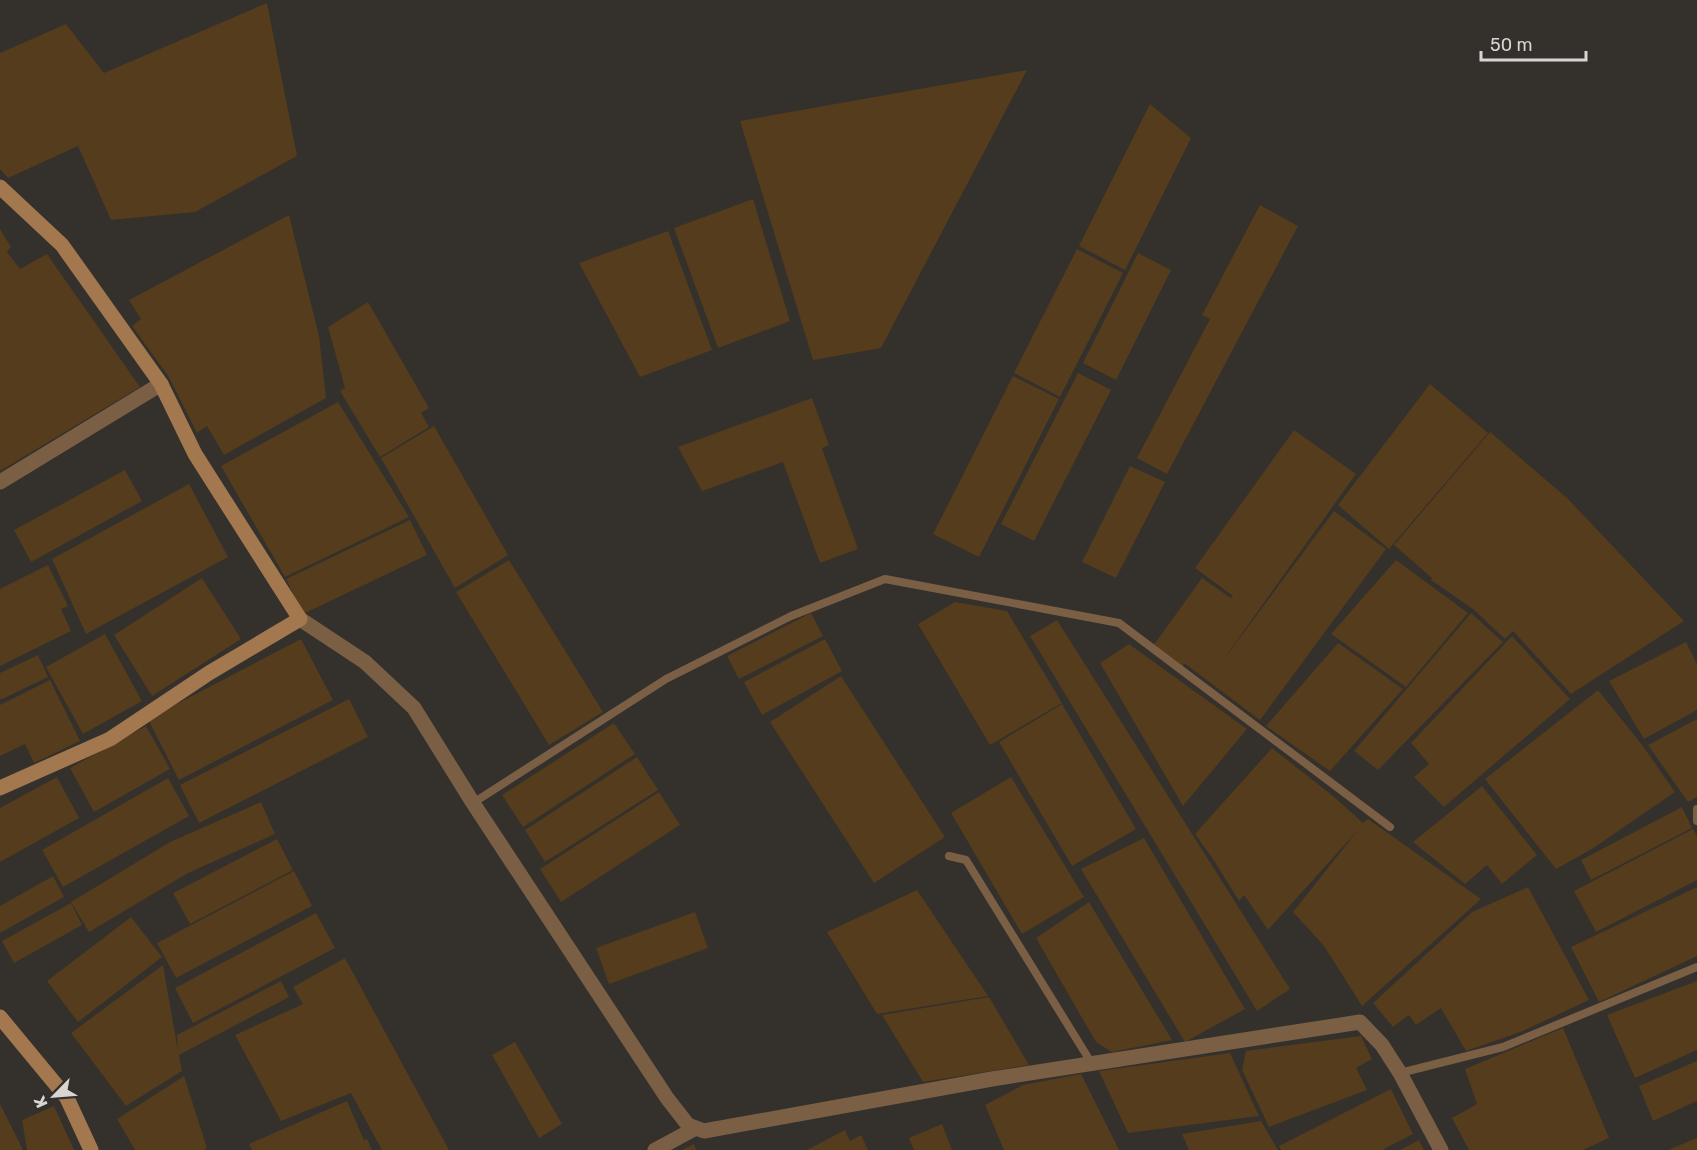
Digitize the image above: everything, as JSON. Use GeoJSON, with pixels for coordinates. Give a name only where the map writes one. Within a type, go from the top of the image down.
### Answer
{"type":"FeatureCollection","features":[{"type":"Feature","properties":{"kind":"street"},"geometry":{"type":"LineString","coordinates":[[0,187],[62,245],[161,384],[195,454],[300,619],[365,662],[414,708],[472,802],[666,1098],[688,1125],[704,1131],[1092,1064],[1359,1022],[1382,1045],[1400,1073],[1441,1150]]}},
{"type":"Feature","properties":{"kind":"street"},"geometry":{"type":"LineString","coordinates":[[0,482],[161,384]]}},
{"type":"Feature","properties":{"kind":"street"},"geometry":{"type":"LineString","coordinates":[[0,788],[110,739],[208,673],[300,619]]}},
{"type":"Feature","properties":{"kind":"street"},"geometry":{"type":"LineString","coordinates":[[0,1017],[67,1098],[91,1150]]}},
{"type":"Feature","properties":{"kind":"street"},"geometry":{"type":"LineString","coordinates":[[655,1150],[696,1128]]}},
{"type":"Feature","properties":{"kind":"lane"},"geometry":{"type":"LineString","coordinates":[[472,802],[666,679],[791,616],[885,579],[1119,623],[1390,827]]}},
{"type":"Feature","properties":{"kind":"lane"},"geometry":{"type":"LineString","coordinates":[[1697,808],[1697,821]]}},
{"type":"Feature","properties":{"kind":"lane"},"geometry":{"type":"LineString","coordinates":[[949,856],[966,860],[1092,1064]]}},
{"type":"Feature","properties":{"kind":"lane"},"geometry":{"type":"LineString","coordinates":[[1400,1073],[1503,1047],[1697,967]]}},
{"type":"Feature","properties":{"kind":"building"},"geometry":{"type":"Polygon","coordinates":[[[267,3],[297,156],[195,212],[111,220],[78,146],[8,178],[0,169],[0,53],[66,24],[104,73],[267,3]]]}},
{"type":"Feature","properties":{"kind":"building"},"geometry":{"type":"Polygon","coordinates":[[[1027,70],[881,348],[813,360],[740,121],[1027,70]]]}},
{"type":"Feature","properties":{"kind":"building"},"geometry":{"type":"Polygon","coordinates":[[[1150,104],[1191,138],[1125,270],[1079,246],[1150,104]]]}},
{"type":"Feature","properties":{"kind":"building"},"geometry":{"type":"Polygon","coordinates":[[[753,199],[790,321],[718,348],[674,228],[753,199]]]}},
{"type":"Feature","properties":{"kind":"building"},"geometry":{"type":"Polygon","coordinates":[[[1260,205],[1298,226],[1167,474],[1137,458],[1210,319],[1202,315],[1260,205]]]}},
{"type":"Feature","properties":{"kind":"building"},"geometry":{"type":"Polygon","coordinates":[[[289,215],[319,336],[326,398],[224,455],[207,426],[197,433],[169,377],[132,326],[141,319],[129,300],[289,215]]]}},
{"type":"Feature","properties":{"kind":"building"},"geometry":{"type":"Polygon","coordinates":[[[0,229],[11,247],[7,252],[20,269],[47,254],[140,387],[0,471],[0,229]]]}},
{"type":"Feature","properties":{"kind":"building"},"geometry":{"type":"Polygon","coordinates":[[[668,231],[712,350],[640,377],[579,263],[668,231]]]}},
{"type":"Feature","properties":{"kind":"building"},"geometry":{"type":"Polygon","coordinates":[[[1077,249],[1123,273],[1060,397],[1014,373],[1077,249]]]}},
{"type":"Feature","properties":{"kind":"building"},"geometry":{"type":"Polygon","coordinates":[[[1138,253],[1171,270],[1116,380],[1083,363],[1138,253]]]}},
{"type":"Feature","properties":{"kind":"building"},"geometry":{"type":"Polygon","coordinates":[[[368,302],[429,408],[421,413],[429,427],[380,457],[340,391],[345,388],[328,327],[368,302]]]}},
{"type":"Feature","properties":{"kind":"building"},"geometry":{"type":"Polygon","coordinates":[[[1078,373],[1111,390],[1034,541],[1001,524],[1078,373]]]}},
{"type":"Feature","properties":{"kind":"building"},"geometry":{"type":"Polygon","coordinates":[[[1013,376],[1059,399],[979,557],[933,534],[1013,376]]]}},
{"type":"Feature","properties":{"kind":"building"},"geometry":{"type":"Polygon","coordinates":[[[1430,384],[1488,433],[1389,549],[1338,505],[1430,384]]]}},
{"type":"Feature","properties":{"kind":"building"},"geometry":{"type":"Polygon","coordinates":[[[812,398],[829,445],[822,448],[858,549],[820,563],[783,462],[702,491],[678,447],[812,398]]]}},
{"type":"Feature","properties":{"kind":"building"},"geometry":{"type":"Polygon","coordinates":[[[338,402],[409,517],[285,577],[221,466],[338,402]]]}},
{"type":"Feature","properties":{"kind":"building"},"geometry":{"type":"Polygon","coordinates":[[[434,426],[508,555],[455,588],[381,458],[434,426]]]}},
{"type":"Feature","properties":{"kind":"building"},"geometry":{"type":"Polygon","coordinates":[[[1294,430],[1356,474],[1218,667],[1334,511],[1386,549],[1260,720],[1184,663],[1182,667],[1153,646],[1202,578],[1231,598],[1233,596],[1195,568],[1294,430]]]}},
{"type":"Feature","properties":{"kind":"building"},"geometry":{"type":"Polygon","coordinates":[[[1490,432],[1567,498],[1684,621],[1571,694],[1513,631],[1505,639],[1473,609],[1431,580],[1432,578],[1394,545],[1490,432]]]}},
{"type":"Feature","properties":{"kind":"building"},"geometry":{"type":"Polygon","coordinates":[[[1130,466],[1165,482],[1116,578],[1082,562],[1130,466]]]}},
{"type":"Feature","properties":{"kind":"building"},"geometry":{"type":"Polygon","coordinates":[[[125,470],[142,501],[31,562],[14,530],[125,470]]]}},
{"type":"Feature","properties":{"kind":"building"},"geometry":{"type":"Polygon","coordinates":[[[189,484],[228,557],[86,634],[52,559],[189,484]]]}},
{"type":"Feature","properties":{"kind":"building"},"geometry":{"type":"Polygon","coordinates":[[[410,520],[427,555],[303,614],[286,579],[410,520]]]}},
{"type":"Feature","properties":{"kind":"building"},"geometry":{"type":"Polygon","coordinates":[[[509,560],[603,712],[549,745],[456,592],[509,560]]]}},
{"type":"Feature","properties":{"kind":"building"},"geometry":{"type":"Polygon","coordinates":[[[1396,560],[1468,613],[1406,687],[1331,634],[1396,560]]]}},
{"type":"Feature","properties":{"kind":"building"},"geometry":{"type":"Polygon","coordinates":[[[48,565],[68,606],[61,609],[71,631],[0,666],[0,589],[48,565]]]}},
{"type":"Feature","properties":{"kind":"building"},"geometry":{"type":"Polygon","coordinates":[[[202,578],[241,639],[152,696],[114,635],[202,578]]]}},
{"type":"Feature","properties":{"kind":"building"},"geometry":{"type":"Polygon","coordinates":[[[955,602],[1007,611],[1062,703],[990,745],[918,624],[955,602]]]}},
{"type":"Feature","properties":{"kind":"building"},"geometry":{"type":"Polygon","coordinates":[[[811,613],[823,636],[739,679],[727,656],[811,613]]]}},
{"type":"Feature","properties":{"kind":"building"},"geometry":{"type":"Polygon","coordinates":[[[1471,613],[1503,642],[1378,770],[1354,751],[1471,613]]]}},
{"type":"Feature","properties":{"kind":"building"},"geometry":{"type":"Polygon","coordinates":[[[1057,620],[1290,989],[1257,1011],[1030,636],[1057,620]]]}},
{"type":"Feature","properties":{"kind":"building"},"geometry":{"type":"Polygon","coordinates":[[[105,634],[142,701],[83,734],[46,667],[105,634]]]}},
{"type":"Feature","properties":{"kind":"building"},"geometry":{"type":"Polygon","coordinates":[[[1512,636],[1570,699],[1444,807],[1414,777],[1429,764],[1411,743],[1512,636]]]}},
{"type":"Feature","properties":{"kind":"building"},"geometry":{"type":"Polygon","coordinates":[[[301,639],[333,700],[179,780],[148,719],[301,639]]]}},
{"type":"Feature","properties":{"kind":"building"},"geometry":{"type":"Polygon","coordinates":[[[825,639],[842,671],[762,715],[744,682],[825,639]]]}},
{"type":"Feature","properties":{"kind":"building"},"geometry":{"type":"Polygon","coordinates":[[[1686,642],[1697,664],[1697,710],[1644,739],[1609,681],[1686,642]]]}},
{"type":"Feature","properties":{"kind":"building"},"geometry":{"type":"Polygon","coordinates":[[[1338,643],[1403,689],[1330,771],[1266,726],[1338,643]]]}},
{"type":"Feature","properties":{"kind":"building"},"geometry":{"type":"Polygon","coordinates":[[[1129,644],[1247,729],[1183,806],[1100,663],[1129,644]]]}},
{"type":"Feature","properties":{"kind":"building"},"geometry":{"type":"Polygon","coordinates":[[[38,655],[48,677],[0,700],[0,673],[38,655]]]}},
{"type":"Feature","properties":{"kind":"building"},"geometry":{"type":"Polygon","coordinates":[[[841,676],[945,837],[874,883],[770,722],[841,676]]]}},
{"type":"Feature","properties":{"kind":"building"},"geometry":{"type":"Polygon","coordinates":[[[50,680],[80,741],[34,763],[25,744],[0,756],[0,705],[50,680]]]}},
{"type":"Feature","properties":{"kind":"building"},"geometry":{"type":"Polygon","coordinates":[[[1598,690],[1643,746],[1675,792],[1592,849],[1556,869],[1485,779],[1598,690]]]}},
{"type":"Feature","properties":{"kind":"building"},"geometry":{"type":"Polygon","coordinates":[[[349,699],[368,737],[199,823],[180,785],[349,699]]]}},
{"type":"Feature","properties":{"kind":"building"},"geometry":{"type":"Polygon","coordinates":[[[1062,704],[1136,829],[1072,866],[999,742],[1062,704]]]}},
{"type":"Feature","properties":{"kind":"building"},"geometry":{"type":"Polygon","coordinates":[[[1697,719],[1697,797],[1688,802],[1648,745],[1697,719]]]}},
{"type":"Feature","properties":{"kind":"building"},"geometry":{"type":"Polygon","coordinates":[[[614,723],[635,754],[523,827],[502,795],[614,723]]]}},
{"type":"Feature","properties":{"kind":"building"},"geometry":{"type":"Polygon","coordinates":[[[146,726],[170,769],[94,812],[70,768],[146,726]]]}},
{"type":"Feature","properties":{"kind":"building"},"geometry":{"type":"Polygon","coordinates":[[[1272,748],[1363,823],[1368,819],[1481,899],[1362,1006],[1324,946],[1293,912],[1358,830],[1268,930],[1244,895],[1239,901],[1195,834],[1272,748]]]}},
{"type":"Feature","properties":{"kind":"building"},"geometry":{"type":"Polygon","coordinates":[[[637,757],[658,790],[545,862],[525,830],[637,757]]]}},
{"type":"Feature","properties":{"kind":"building"},"geometry":{"type":"Polygon","coordinates":[[[57,777],[79,818],[0,862],[0,808],[57,777]]]}},
{"type":"Feature","properties":{"kind":"building"},"geometry":{"type":"Polygon","coordinates":[[[1011,777],[1084,897],[1022,934],[951,813],[1011,777]]]}},
{"type":"Feature","properties":{"kind":"building"},"geometry":{"type":"Polygon","coordinates":[[[168,778],[189,816],[63,887],[42,850],[168,778]]]}},
{"type":"Feature","properties":{"kind":"building"},"geometry":{"type":"Polygon","coordinates":[[[1482,786],[1537,855],[1502,884],[1487,865],[1465,884],[1413,842],[1482,786]]]}},
{"type":"Feature","properties":{"kind":"building"},"geometry":{"type":"Polygon","coordinates":[[[659,792],[680,825],[561,902],[540,869],[659,792]]]}},
{"type":"Feature","properties":{"kind":"building"},"geometry":{"type":"Polygon","coordinates":[[[261,802],[275,834],[188,873],[89,932],[71,902],[170,842],[261,802]]]}},
{"type":"Feature","properties":{"kind":"building"},"geometry":{"type":"Polygon","coordinates":[[[1682,807],[1692,828],[1591,880],[1581,860],[1682,807]]]}},
{"type":"Feature","properties":{"kind":"building"},"geometry":{"type":"Polygon","coordinates":[[[1693,829],[1697,836],[1697,880],[1596,932],[1574,891],[1693,829]]]}},
{"type":"Feature","properties":{"kind":"building"},"geometry":{"type":"Polygon","coordinates":[[[1144,838],[1245,1009],[1185,1042],[1081,869],[1144,838]]]}},
{"type":"Feature","properties":{"kind":"building"},"geometry":{"type":"Polygon","coordinates":[[[277,839],[293,870],[190,924],[173,893],[277,839]]]}},
{"type":"Feature","properties":{"kind":"building"},"geometry":{"type":"Polygon","coordinates":[[[294,871],[312,906],[176,978],[157,943],[294,871]]]}},
{"type":"Feature","properties":{"kind":"building"},"geometry":{"type":"Polygon","coordinates":[[[53,876],[64,897],[0,933],[0,906],[53,876]]]}},
{"type":"Feature","properties":{"kind":"building"},"geometry":{"type":"Polygon","coordinates":[[[1528,887],[1589,1000],[1523,1031],[1466,1051],[1441,1008],[1416,1025],[1409,1015],[1393,1027],[1373,1003],[1472,912],[1528,887]]]}},
{"type":"Feature","properties":{"kind":"building"},"geometry":{"type":"Polygon","coordinates":[[[1697,887],[1697,956],[1599,1002],[1571,947],[1697,887]]]}},
{"type":"Feature","properties":{"kind":"building"},"geometry":{"type":"Polygon","coordinates":[[[917,890],[988,996],[877,1014],[827,932],[917,890]]]}},
{"type":"Feature","properties":{"kind":"building"},"geometry":{"type":"Polygon","coordinates":[[[1089,902],[1172,1040],[1112,1052],[1096,1042],[1036,938],[1089,902]]]}},
{"type":"Feature","properties":{"kind":"building"},"geometry":{"type":"Polygon","coordinates":[[[71,903],[82,925],[14,963],[2,941],[71,903]]]}},
{"type":"Feature","properties":{"kind":"building"},"geometry":{"type":"Polygon","coordinates":[[[695,912],[708,948],[609,984],[596,948],[695,912]]]}},
{"type":"Feature","properties":{"kind":"building"},"geometry":{"type":"Polygon","coordinates":[[[316,913],[335,948],[193,1023],[175,988],[316,913]]]}},
{"type":"Feature","properties":{"kind":"building"},"geometry":{"type":"Polygon","coordinates":[[[131,917],[162,957],[78,1022],[47,981],[131,917]]]}},
{"type":"Feature","properties":{"kind":"building"},"geometry":{"type":"Polygon","coordinates":[[[345,958],[449,1150],[382,1150],[351,1093],[281,1121],[235,1035],[303,1004],[293,987],[345,958]]]}},
{"type":"Feature","properties":{"kind":"building"},"geometry":{"type":"Polygon","coordinates":[[[163,965],[178,1051],[177,1035],[281,981],[289,997],[179,1055],[182,1071],[126,1106],[71,1033],[163,965]]]}},
{"type":"Feature","properties":{"kind":"building"},"geometry":{"type":"Polygon","coordinates":[[[1697,981],[1697,1050],[1635,1078],[1607,1015],[1697,981]]]}},
{"type":"Feature","properties":{"kind":"building"},"geometry":{"type":"Polygon","coordinates":[[[989,997],[1029,1065],[923,1082],[882,1015],[989,997]]]}},
{"type":"Feature","properties":{"kind":"building"},"geometry":{"type":"Polygon","coordinates":[[[1563,1028],[1609,1138],[1583,1150],[1469,1150],[1452,1118],[1477,1104],[1465,1069],[1563,1028]]]}},
{"type":"Feature","properties":{"kind":"building"},"geometry":{"type":"Polygon","coordinates":[[[1361,1036],[1372,1059],[1356,1068],[1367,1090],[1269,1127],[1242,1070],[1246,1051],[1361,1036]]]}},
{"type":"Feature","properties":{"kind":"building"},"geometry":{"type":"Polygon","coordinates":[[[515,1042],[562,1124],[539,1138],[492,1055],[515,1042]]]}},
{"type":"Feature","properties":{"kind":"building"},"geometry":{"type":"Polygon","coordinates":[[[1230,1053],[1259,1116],[1128,1133],[1099,1071],[1230,1053]]]}},
{"type":"Feature","properties":{"kind":"building"},"geometry":{"type":"Polygon","coordinates":[[[1697,1061],[1697,1101],[1653,1121],[1639,1086],[1697,1061]]]}},
{"type":"Feature","properties":{"kind":"building"},"geometry":{"type":"Polygon","coordinates":[[[1081,1074],[1119,1150],[1004,1150],[985,1105],[1023,1085],[1081,1074]]]}},
{"type":"Feature","properties":{"kind":"building"},"geometry":{"type":"Polygon","coordinates":[[[184,1076],[207,1148],[204,1150],[135,1150],[117,1119],[184,1076]]]}},
{"type":"Feature","properties":{"kind":"building"},"geometry":{"type":"Polygon","coordinates":[[[1391,1089],[1413,1134],[1382,1150],[1281,1150],[1279,1146],[1391,1089]]]}},
{"type":"Feature","properties":{"kind":"building"},"geometry":{"type":"Polygon","coordinates":[[[347,1101],[364,1140],[367,1139],[372,1150],[252,1150],[249,1144],[347,1101]]]}},
{"type":"Feature","properties":{"kind":"building"},"geometry":{"type":"Polygon","coordinates":[[[0,1104],[22,1148],[22,1150],[0,1150],[0,1104]]]}},
{"type":"Feature","properties":{"kind":"building"},"geometry":{"type":"Polygon","coordinates":[[[54,1106],[74,1150],[27,1150],[22,1120],[54,1106]]]}},
{"type":"Feature","properties":{"kind":"building"},"geometry":{"type":"Polygon","coordinates":[[[1261,1121],[1278,1150],[1189,1150],[1182,1134],[1261,1121]]]}},
{"type":"Feature","properties":{"kind":"building"},"geometry":{"type":"Polygon","coordinates":[[[942,1124],[952,1150],[914,1150],[909,1138],[942,1124]]]}},
{"type":"Feature","properties":{"kind":"building"},"geometry":{"type":"Polygon","coordinates":[[[845,1130],[850,1141],[861,1135],[868,1150],[807,1150],[845,1130]]]}},
{"type":"Feature","properties":{"kind":"building"},"geometry":{"type":"Polygon","coordinates":[[[1697,1138],[1697,1150],[1668,1150],[1697,1138]]]}},
{"type":"Feature","properties":{"kind":"building"},"geometry":{"type":"Polygon","coordinates":[[[1419,1140],[1424,1150],[1400,1150],[1419,1140]]]}},
{"type":"Feature","properties":{"kind":"building"},"geometry":{"type":"Polygon","coordinates":[[[694,1144],[696,1150],[682,1150],[694,1144]]]}}]}
